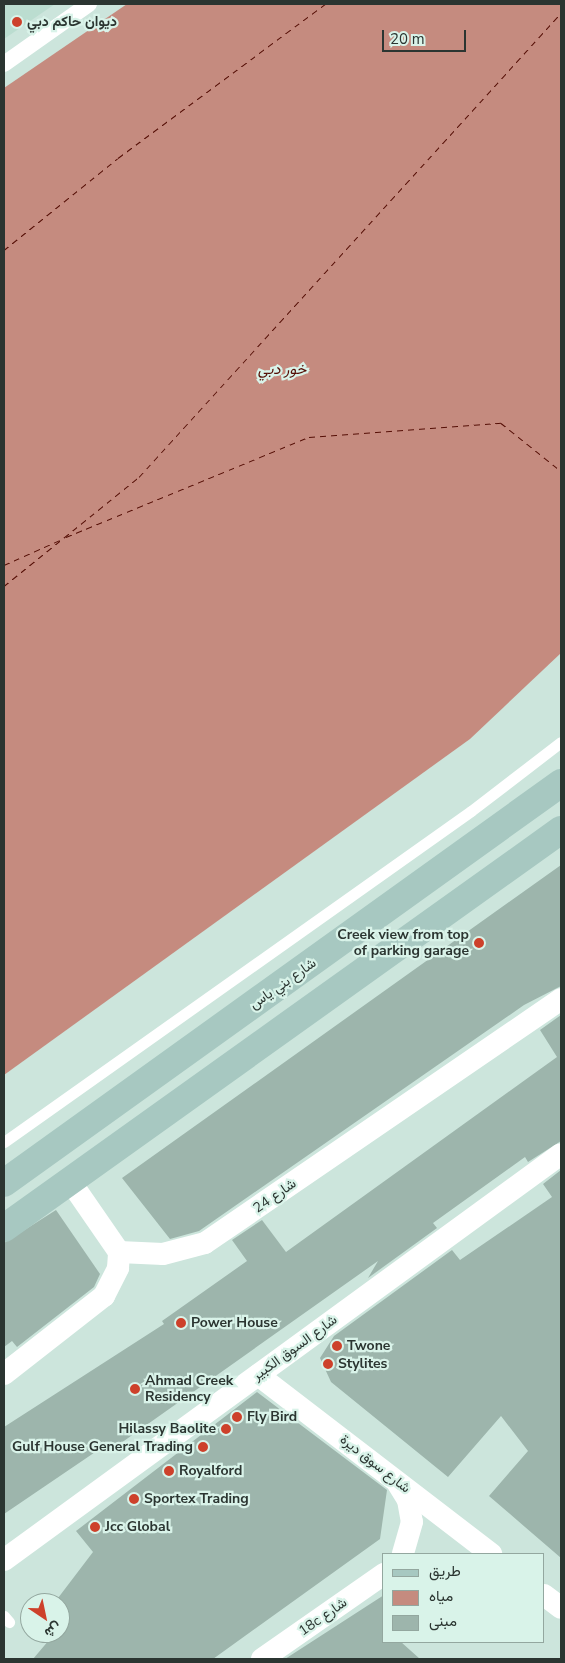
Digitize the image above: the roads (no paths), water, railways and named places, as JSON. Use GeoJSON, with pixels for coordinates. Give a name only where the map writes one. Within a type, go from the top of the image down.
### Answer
{"type":"FeatureCollection","features":[{"type":"Feature","properties":{"kind":"main road","name":"شارع بني ياس"},"geometry":{"type":"LineString","coordinates":[[4,1183],[561,783]]}},
{"type":"Feature","properties":{"kind":"main road"},"geometry":{"type":"LineString","coordinates":[[4,1228],[561,830]]}},
{"type":"Feature","properties":{"kind":"street"},"geometry":{"type":"LineString","coordinates":[[4,64],[88,4]]}},
{"type":"Feature","properties":{"kind":"street","name":"شارع 24"},"geometry":{"type":"LineString","coordinates":[[119,1252],[163,1254],[205,1242],[561,999]]}},
{"type":"Feature","properties":{"kind":"street","name":"شارع السوق الكبير"},"geometry":{"type":"LineString","coordinates":[[4,1560],[561,1154]]}},
{"type":"Feature","properties":{"kind":"street"},"geometry":{"type":"LineString","coordinates":[[4,1374],[104,1296],[113,1283],[119,1252],[70,1181]]}},
{"type":"Feature","properties":{"kind":"street","name":"شارع سوق ديرة"},"geometry":{"type":"LineString","coordinates":[[258,1375],[490,1553]]}},
{"type":"Feature","properties":{"kind":"street"},"geometry":{"type":"LineString","coordinates":[[396,1481],[408,1500],[412,1522],[402,1553]]}},
{"type":"Feature","properties":{"kind":"street","name":"18c شارع"},"geometry":{"type":"LineString","coordinates":[[262,1659],[382,1575]]}},
{"type":"Feature","properties":{"kind":"street"},"geometry":{"type":"LineString","coordinates":[[545,1596],[561,1608]]}},
{"type":"Feature","properties":{"kind":"lane"},"geometry":{"type":"LineString","coordinates":[[4,1142],[471,811],[561,742]]}},
{"type":"Feature","properties":{"kind":"water","name":"خور دبي"},"geometry":{"type":"Polygon","coordinates":[[[127,4],[561,4],[561,653],[470,739],[4,1075],[4,88],[127,4]]]}},
{"type":"Feature","properties":{"kind":"place","name":"ديوان حاكم دبي"},"geometry":{"type":"Point","coordinates":[17,22]}},
{"type":"Feature","properties":{"kind":"place","name":"Creek view from top of parking garage"},"geometry":{"type":"Point","coordinates":[479,943]}},
{"type":"Feature","properties":{"kind":"place","name":"Power House"},"geometry":{"type":"Point","coordinates":[181,1323]}},
{"type":"Feature","properties":{"kind":"place","name":"Twone"},"geometry":{"type":"Point","coordinates":[337,1346]}},
{"type":"Feature","properties":{"kind":"place","name":"Stylites"},"geometry":{"type":"Point","coordinates":[328,1364]}},
{"type":"Feature","properties":{"kind":"place","name":"Ahmad Creek Residency"},"geometry":{"type":"Point","coordinates":[135,1389]}},
{"type":"Feature","properties":{"kind":"place","name":"Fly Bird"},"geometry":{"type":"Point","coordinates":[237,1417]}},
{"type":"Feature","properties":{"kind":"place","name":"Hilassy Baolite"},"geometry":{"type":"Point","coordinates":[226,1429]}},
{"type":"Feature","properties":{"kind":"place","name":"Gulf House General Trading"},"geometry":{"type":"Point","coordinates":[203,1447]}},
{"type":"Feature","properties":{"kind":"place","name":"Royalford"},"geometry":{"type":"Point","coordinates":[169,1471]}},
{"type":"Feature","properties":{"kind":"place","name":"Sportex Trading"},"geometry":{"type":"Point","coordinates":[134,1499]}},
{"type":"Feature","properties":{"kind":"place","name":"Jcc Global"},"geometry":{"type":"Point","coordinates":[95,1527]}}]}
